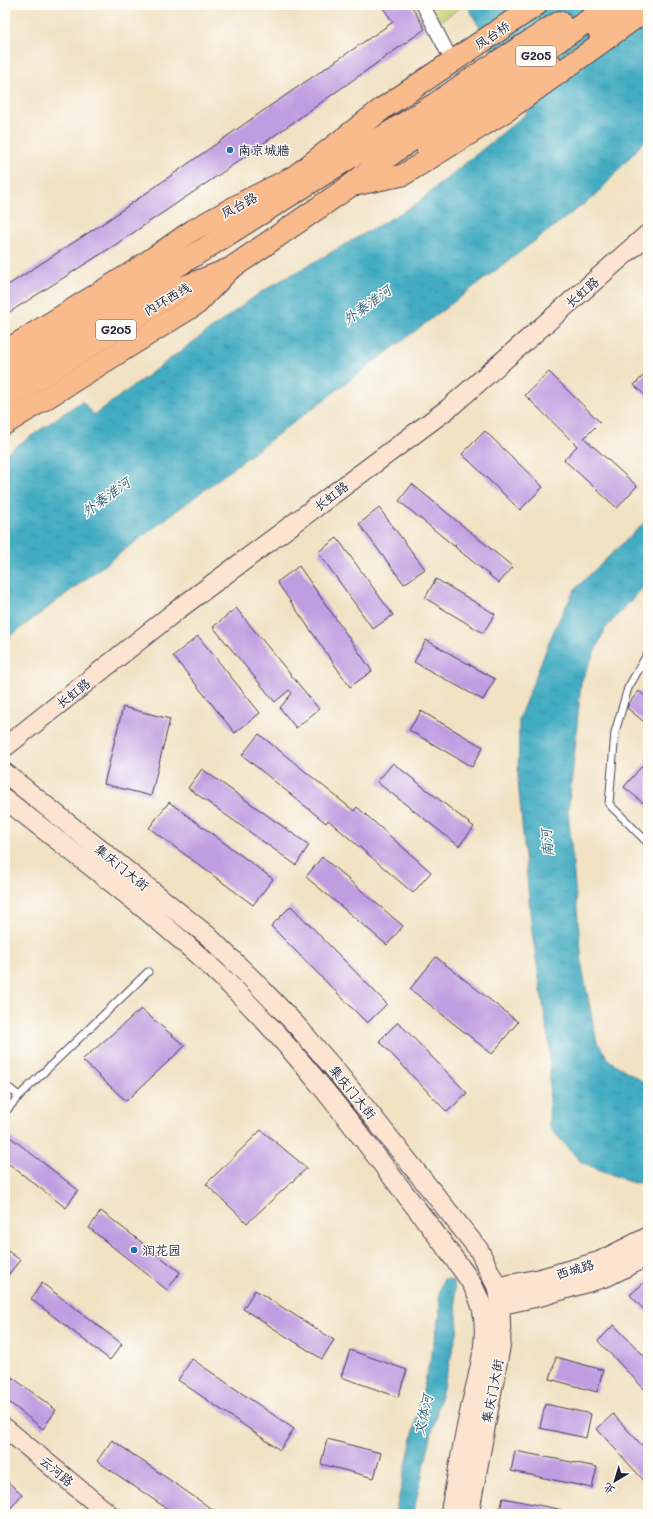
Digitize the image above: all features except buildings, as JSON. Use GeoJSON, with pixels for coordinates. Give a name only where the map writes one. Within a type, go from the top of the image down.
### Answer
{"type":"FeatureCollection","features":[{"type":"Feature","properties":{"kind":"highway","name":"凤台桥"},"geometry":{"type":"LineString","coordinates":[[460,56],[536,5]]}},
{"type":"Feature","properties":{"kind":"highway"},"geometry":{"type":"LineString","coordinates":[[210,246],[366,146],[435,104],[474,77],[587,5]]}},
{"type":"Feature","properties":{"kind":"highway","name":"G205"},"geometry":{"type":"LineString","coordinates":[[465,113],[611,5]]}},
{"type":"Feature","properties":{"kind":"highway"},"geometry":{"type":"LineString","coordinates":[[465,113],[636,5]]}},
{"type":"Feature","properties":{"kind":"highway","name":"凤台路"},"geometry":{"type":"LineString","coordinates":[[295,176],[382,109],[460,56]]}},
{"type":"Feature","properties":{"kind":"highway","name":"内环西线"},"geometry":{"type":"LineString","coordinates":[[5,399],[182,288],[230,269],[350,186],[394,152],[465,113]]}},
{"type":"Feature","properties":{"kind":"highway"},"geometry":{"type":"LineString","coordinates":[[210,246],[295,176]]}},
{"type":"Feature","properties":{"kind":"highway","name":"内环西线"},"geometry":{"type":"LineString","coordinates":[[5,374],[210,246]]}},
{"type":"Feature","properties":{"kind":"main road"},"geometry":{"type":"LineString","coordinates":[[350,186],[403,175],[508,110],[648,9]]}},
{"type":"Feature","properties":{"kind":"main road","name":"凤台路"},"geometry":{"type":"LineString","coordinates":[[5,350],[134,271],[192,230],[295,176]]}},
{"type":"Feature","properties":{"kind":"main road","name":"长虹路"},"geometry":{"type":"LineString","coordinates":[[5,747],[176,612],[449,408],[648,234]]}},
{"type":"Feature","properties":{"kind":"main road"},"geometry":{"type":"LineString","coordinates":[[5,424],[197,304],[230,269]]}},
{"type":"Feature","properties":{"kind":"main road","name":"集庆门大街"},"geometry":{"type":"LineString","coordinates":[[5,773],[202,931],[224,952],[298,1027],[437,1196],[479,1250],[497,1287],[500,1305],[501,1343],[469,1514]]}},
{"type":"Feature","properties":{"kind":"main road","name":"集庆门大街"},"geometry":{"type":"LineString","coordinates":[[5,799],[180,938],[240,995],[283,1040],[321,1084],[468,1277],[480,1302],[484,1338],[479,1371],[469,1414],[450,1514]]}},
{"type":"Feature","properties":{"kind":"main road","name":"西城路"},"geometry":{"type":"LineString","coordinates":[[497,1287],[538,1279],[600,1261],[648,1237]]}},
{"type":"Feature","properties":{"kind":"main road","name":"西城路"},"geometry":{"type":"LineString","coordinates":[[500,1305],[542,1296],[606,1277],[647,1258]]}},
{"type":"Feature","properties":{"kind":"main road","name":"云河路"},"geometry":{"type":"LineString","coordinates":[[5,1428],[109,1514]]}},
{"type":"Feature","properties":{"kind":"street"},"geometry":{"type":"LineString","coordinates":[[423,5],[460,56]]}},
{"type":"Feature","properties":{"kind":"lane"},"geometry":{"type":"LineString","coordinates":[[648,653],[628,688],[615,732],[609,804],[648,843]]}},
{"type":"Feature","properties":{"kind":"lane"},"geometry":{"type":"LineString","coordinates":[[5,1112],[19,1096],[148,972]]}},
{"type":"Feature","properties":{"kind":"lane"},"geometry":{"type":"LineString","coordinates":[[5,1085],[19,1096]]}},
{"type":"Feature","properties":{"kind":"green space"},"geometry":{"type":"Polygon","coordinates":[[[429,5],[464,5],[439,22],[429,5]]]}},
{"type":"Feature","properties":{"kind":"water","name":"外秦淮河"},"geometry":{"type":"Polygon","coordinates":[[[467,5],[648,5],[648,137],[597,194],[5,640],[5,454],[82,401],[94,415],[261,292],[413,206],[527,113],[467,5]]]}},
{"type":"Feature","properties":{"kind":"water","name":"南河"},"geometry":{"type":"Polygon","coordinates":[[[648,519],[648,582],[605,629],[581,682],[568,810],[583,973],[597,1042],[610,1061],[645,1083],[648,1083],[648,1182],[632,1183],[581,1162],[549,1127],[550,1049],[532,932],[518,781],[519,718],[554,630],[575,589],[648,519]]]}},
{"type":"Feature","properties":{"kind":"water","name":"文体河"},"geometry":{"type":"Polygon","coordinates":[[[444,1278],[454,1281],[458,1329],[413,1514],[395,1514],[440,1315],[439,1293],[444,1278]]]}},
{"type":"Feature","properties":{"kind":"place","name":"南京城牆"},"geometry":{"type":"Point","coordinates":[230,150]}},
{"type":"Feature","properties":{"kind":"place","name":"润花园"},"geometry":{"type":"Point","coordinates":[134,1250]}}]}
